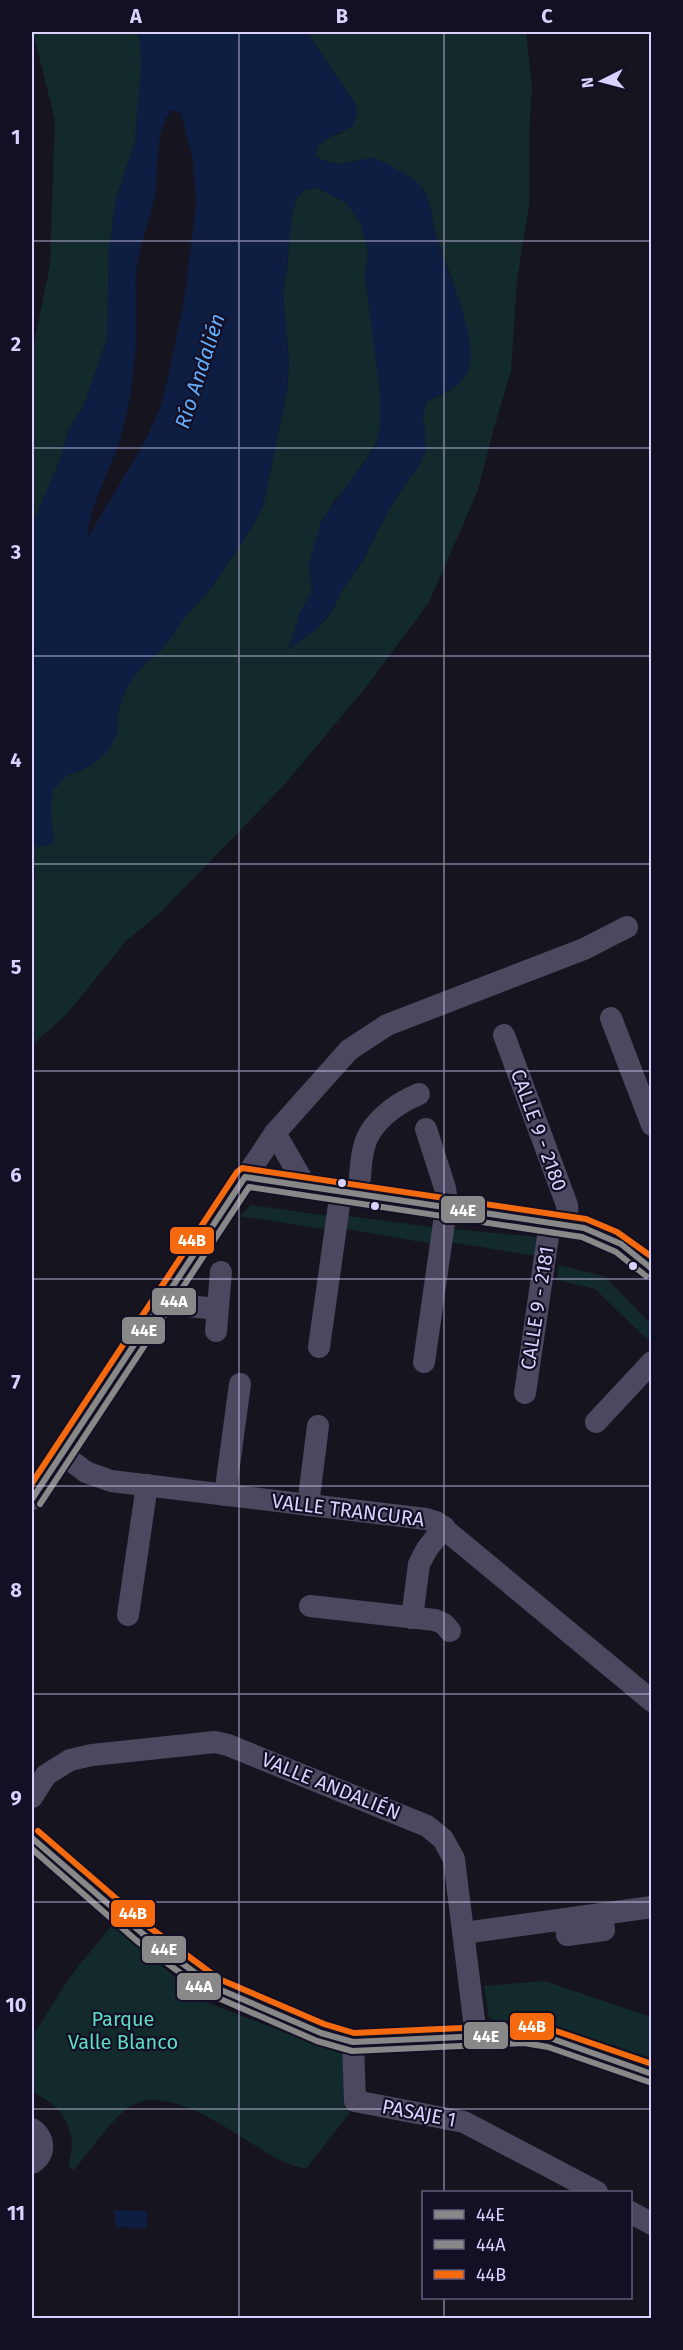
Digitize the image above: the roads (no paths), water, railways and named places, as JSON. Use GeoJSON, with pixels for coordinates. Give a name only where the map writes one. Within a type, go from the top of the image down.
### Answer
{"type":"FeatureCollection","features":[{"type":"Feature","properties":{"kind":"street"},"geometry":{"type":"LineString","coordinates":[[32,1499],[275,1133],[349,1050],[367,1037],[409,1016],[584,949],[627,927]]}},
{"type":"Feature","properties":{"kind":"street"},"geometry":{"type":"LineString","coordinates":[[611,1018],[651,1125]]}},
{"type":"Feature","properties":{"kind":"street","name":"CALLE 9 - 2180"},"geometry":{"type":"LineString","coordinates":[[504,1035],[567,1205],[559,1224]]}},
{"type":"Feature","properties":{"kind":"street"},"geometry":{"type":"LineString","coordinates":[[319,1347],[350,1192],[363,1149],[369,1134],[397,1104],[419,1094]]}},
{"type":"Feature","properties":{"kind":"street"},"geometry":{"type":"LineString","coordinates":[[424,1362],[446,1207],[445,1188],[426,1129]]}},
{"type":"Feature","properties":{"kind":"street"},"geometry":{"type":"LineString","coordinates":[[275,1133],[305,1185]]}},
{"type":"Feature","properties":{"kind":"street"},"geometry":{"type":"LineString","coordinates":[[244,1177],[591,1230],[627,1247],[651,1269]]}},
{"type":"Feature","properties":{"kind":"street","name":"CALLE 9 - 2181"},"geometry":{"type":"LineString","coordinates":[[525,1393],[559,1224]]}},
{"type":"Feature","properties":{"kind":"street"},"geometry":{"type":"LineString","coordinates":[[159,1306],[178,1305],[217,1320],[221,1272]]}},
{"type":"Feature","properties":{"kind":"street"},"geometry":{"type":"LineString","coordinates":[[596,1422],[651,1362]]}},
{"type":"Feature","properties":{"kind":"street"},"geometry":{"type":"LineString","coordinates":[[225,1495],[240,1384]]}},
{"type":"Feature","properties":{"kind":"street"},"geometry":{"type":"LineString","coordinates":[[308,1504],[318,1426]]}},
{"type":"Feature","properties":{"kind":"street","name":"VALLE TRANCURA"},"geometry":{"type":"LineString","coordinates":[[62,1454],[94,1477],[111,1481],[426,1519],[444,1527],[651,1701]]}},
{"type":"Feature","properties":{"kind":"street"},"geometry":{"type":"LineString","coordinates":[[128,1615],[147,1485]]}},
{"type":"Feature","properties":{"kind":"street"},"geometry":{"type":"LineString","coordinates":[[412,1618],[419,1564],[444,1527]]}},
{"type":"Feature","properties":{"kind":"street"},"geometry":{"type":"LineString","coordinates":[[310,1606],[440,1622],[450,1631]]}},
{"type":"Feature","properties":{"kind":"street","name":"VALLE ANDALIÉN"},"geometry":{"type":"LineString","coordinates":[[32,1797],[46,1775],[62,1764],[81,1757],[214,1742],[228,1745],[418,1821],[436,1832],[450,1848],[454,1858],[476,2036]]}},
{"type":"Feature","properties":{"kind":"street"},"geometry":{"type":"LineString","coordinates":[[32,1838],[143,1934],[214,1987],[321,2033],[352,2042],[525,2034],[550,2038],[651,2074]]}},
{"type":"Feature","properties":{"kind":"street"},"geometry":{"type":"LineString","coordinates":[[464,1933],[565,1919],[567,1935],[604,1930],[602,1914],[651,1907]]}},
{"type":"Feature","properties":{"kind":"street","name":"PASAJE 1"},"geometry":{"type":"LineString","coordinates":[[352,2042],[356,2101],[464,2122],[593,2191]]}},
{"type":"Feature","properties":{"kind":"street"},"geometry":{"type":"LineString","coordinates":[[32,2128],[41,2137],[42,2144],[40,2156],[32,2163]]}},
{"type":"Feature","properties":{"kind":"street"},"geometry":{"type":"LineString","coordinates":[[632,2213],[651,2224]]}},
{"type":"Feature","properties":{"kind":"water","name":"Río Andalién"},"geometry":{"type":"Polygon","coordinates":[[[139,32],[307,32],[355,103],[357,114],[353,126],[317,147],[317,157],[339,164],[375,158],[406,174],[421,187],[428,199],[437,240],[465,321],[469,338],[469,368],[457,385],[427,401],[422,418],[426,450],[418,468],[389,510],[363,560],[340,593],[333,610],[314,631],[289,649],[300,612],[312,592],[309,562],[321,521],[375,447],[380,428],[380,391],[365,276],[368,252],[361,225],[347,203],[317,188],[304,190],[296,199],[291,218],[283,293],[289,362],[287,391],[263,506],[253,526],[212,587],[185,617],[165,646],[138,671],[126,689],[118,711],[117,733],[110,747],[102,757],[83,770],[67,775],[53,790],[50,807],[54,841],[52,844],[38,847],[32,840],[32,525],[59,463],[69,429],[83,407],[107,339],[109,249],[116,199],[135,141],[142,59],[139,32]],[[172,110],[162,128],[155,194],[137,268],[136,343],[128,406],[115,454],[95,502],[88,537],[144,443],[161,406],[168,377],[185,296],[196,204],[193,161],[181,113],[172,110]]]}},
{"type":"Feature","properties":{"kind":"water"},"geometry":{"type":"Polygon","coordinates":[[[115,2210],[147,2211],[146,2228],[115,2227],[115,2210]]]}},
{"type":"Feature","properties":{"kind":"park label","name":"Parque Valle Blanco"},"geometry":{"type":"Point","coordinates":[123,2030]}}]}
